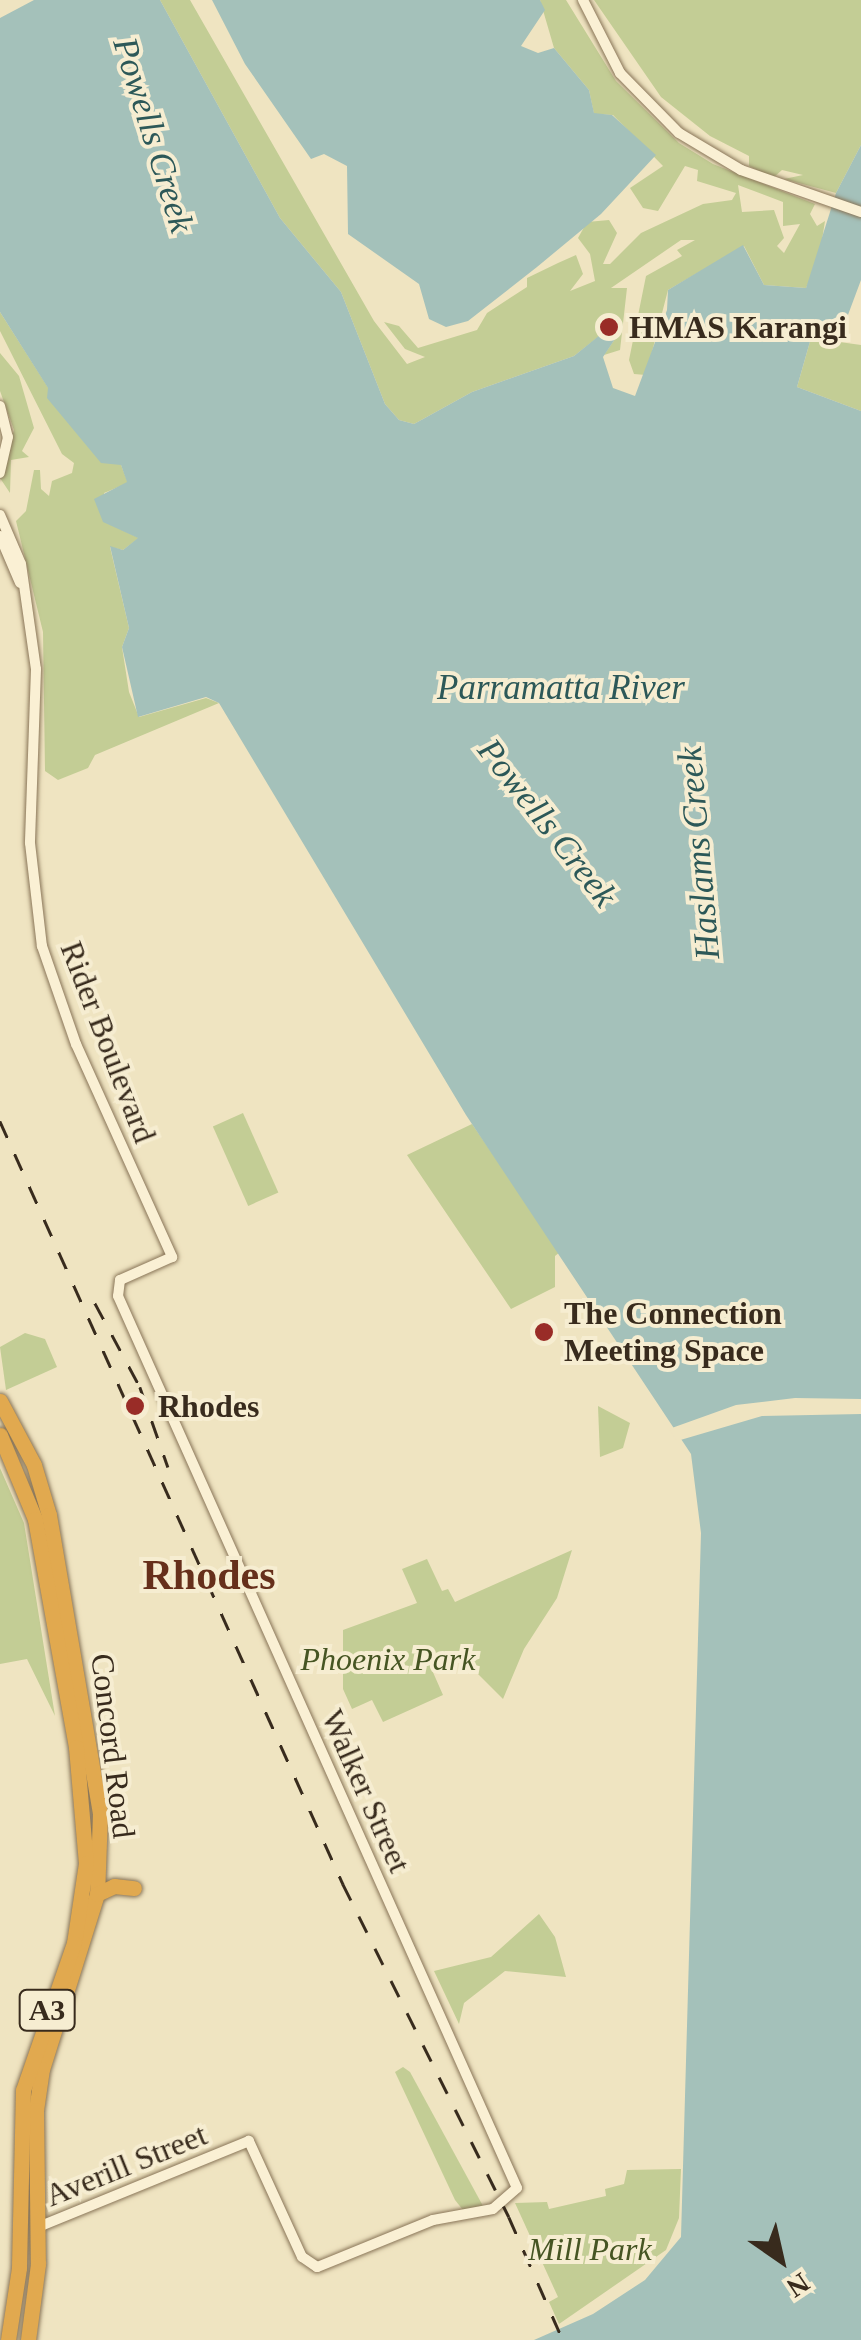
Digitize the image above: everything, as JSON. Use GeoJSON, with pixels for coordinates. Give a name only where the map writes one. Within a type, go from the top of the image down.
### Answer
{"type":"FeatureCollection","features":[{"type":"Feature","properties":{"kind":"highway","name":"Concord Road"},"geometry":{"type":"LineString","coordinates":[[0,1401],[34,1466],[49,1515],[94,1772],[97,1894],[42,2069],[35,2124],[39,2227],[28,2340]]}},
{"type":"Feature","properties":{"kind":"highway","name":"Concord Road"},"geometry":{"type":"LineString","coordinates":[[0,1434],[35,1519],[86,1833],[78,1928],[24,2084],[20,2232],[8,2340]]}},
{"type":"Feature","properties":{"kind":"highway"},"geometry":{"type":"LineString","coordinates":[[97,1894],[114,1886],[134,1888]]}},
{"type":"Feature","properties":{"kind":"highway"},"geometry":{"type":"LineString","coordinates":[[14,2070],[24,2084]]}},
{"type":"Feature","properties":{"kind":"street"},"geometry":{"type":"LineString","coordinates":[[583,0],[620,73],[679,132],[741,170],[861,212]]}},
{"type":"Feature","properties":{"kind":"street"},"geometry":{"type":"LineString","coordinates":[[0,406],[8,437],[0,473]]}},
{"type":"Feature","properties":{"kind":"street","name":"Rider Boulevard"},"geometry":{"type":"LineString","coordinates":[[0,515],[27,597],[38,684],[30,843],[42,946],[72,1034],[172,1257],[116,1286]]}},
{"type":"Feature","properties":{"kind":"street","name":"Rider Boulevard"},"geometry":{"type":"LineString","coordinates":[[0,536],[27,597]]}},
{"type":"Feature","properties":{"kind":"street","name":"Walker Street"},"geometry":{"type":"LineString","coordinates":[[116,1286],[517,2183],[512,2198],[493,2209],[449,2219],[314,2267]]}},
{"type":"Feature","properties":{"kind":"street","name":"Averill Street"},"geometry":{"type":"LineString","coordinates":[[20,2232],[249,2141],[302,2256],[314,2267]]}},
{"type":"Feature","properties":{"kind":"green space"},"geometry":{"type":"Polygon","coordinates":[[[160,0],[190,0],[374,321],[407,364],[425,357],[405,349],[384,322],[399,326],[418,348],[477,330],[487,313],[527,287],[527,278],[576,255],[583,274],[570,291],[595,281],[590,254],[578,238],[587,222],[609,220],[617,233],[603,264],[610,264],[641,233],[703,204],[732,200],[736,193],[697,181],[698,170],[685,166],[658,211],[643,208],[630,188],[663,166],[613,115],[594,114],[589,90],[554,48],[540,0],[566,0],[616,81],[679,143],[713,164],[815,204],[810,214],[817,226],[825,221],[819,259],[806,288],[764,285],[744,246],[668,290],[646,375],[634,374],[629,360],[646,276],[682,256],[677,250],[695,240],[681,240],[611,288],[627,288],[620,350],[604,355],[619,333],[607,330],[574,356],[472,392],[414,424],[399,420],[385,404],[341,292],[280,218],[160,0]],[[738,185],[742,212],[774,210],[784,238],[777,246],[784,253],[800,224],[783,226],[783,202],[738,185]]]}},
{"type":"Feature","properties":{"kind":"green space"},"geometry":{"type":"Polygon","coordinates":[[[594,0],[861,0],[861,145],[836,193],[784,179],[803,175],[782,170],[773,178],[749,166],[749,156],[710,136],[661,97],[594,0]]]}},
{"type":"Feature","properties":{"kind":"green space"},"geometry":{"type":"Polygon","coordinates":[[[0,312],[49,389],[121,465],[128,483],[104,493],[103,521],[139,538],[123,550],[110,547],[129,628],[122,647],[129,692],[139,717],[206,698],[219,703],[95,755],[88,768],[58,780],[45,771],[43,632],[16,521],[26,511],[34,470],[40,470],[41,489],[49,496],[52,481],[72,473],[74,463],[62,454],[0,331],[0,312]]]}},
{"type":"Feature","properties":{"kind":"green space"},"geometry":{"type":"Polygon","coordinates":[[[811,338],[861,345],[861,411],[797,387],[811,338]]]}},
{"type":"Feature","properties":{"kind":"green space"},"geometry":{"type":"Polygon","coordinates":[[[0,353],[19,376],[34,428],[22,451],[29,457],[11,460],[10,493],[0,478],[14,430],[0,391],[0,353]]]}},
{"type":"Feature","properties":{"kind":"green space"},"geometry":{"type":"Polygon","coordinates":[[[243,1113],[278,1192],[248,1206],[213,1126],[243,1113]]]}},
{"type":"Feature","properties":{"kind":"green space"},"geometry":{"type":"Polygon","coordinates":[[[472,1124],[560,1252],[555,1256],[555,1287],[511,1309],[407,1155],[472,1124]]]}},
{"type":"Feature","properties":{"kind":"green space"},"geometry":{"type":"Polygon","coordinates":[[[25,1333],[45,1339],[57,1367],[6,1390],[0,1347],[25,1333]]]}},
{"type":"Feature","properties":{"kind":"green space"},"geometry":{"type":"Polygon","coordinates":[[[598,1406],[630,1423],[623,1448],[600,1457],[598,1406]]]}},
{"type":"Feature","properties":{"kind":"green space"},"geometry":{"type":"Polygon","coordinates":[[[0,1468],[24,1523],[55,1716],[27,1659],[0,1664],[0,1468]]]}},
{"type":"Feature","properties":{"kind":"green space","name":"Phoenix Park"},"geometry":{"type":"Polygon","coordinates":[[[572,1550],[557,1598],[524,1649],[503,1699],[455,1651],[432,1670],[443,1695],[383,1722],[372,1700],[352,1709],[343,1689],[343,1630],[417,1603],[402,1569],[427,1559],[442,1591],[448,1589],[455,1602],[572,1550]]]}},
{"type":"Feature","properties":{"kind":"green space"},"geometry":{"type":"Polygon","coordinates":[[[539,1914],[555,1937],[566,1977],[505,1971],[464,2003],[459,2024],[434,1971],[491,1957],[539,1914]]]}},
{"type":"Feature","properties":{"kind":"green space"},"geometry":{"type":"Polygon","coordinates":[[[403,2067],[410,2072],[483,2206],[463,2210],[455,2200],[395,2072],[403,2067]]]}},
{"type":"Feature","properties":{"kind":"green space","name":"Mill Park"},"geometry":{"type":"Polygon","coordinates":[[[681,2169],[679,2218],[666,2250],[559,2324],[549,2302],[558,2297],[515,2203],[547,2202],[549,2209],[606,2196],[605,2189],[624,2184],[627,2170],[681,2169]]]}},
{"type":"Feature","properties":{"kind":"water","name":"Parramatta River"},"geometry":{"type":"Polygon","coordinates":[[[34,0],[160,0],[280,218],[341,292],[385,404],[399,420],[414,424],[472,392],[574,356],[616,322],[619,333],[603,357],[613,388],[635,396],[667,310],[668,290],[743,245],[764,285],[806,288],[836,193],[861,145],[861,280],[839,339],[811,338],[797,387],[861,411],[861,2340],[534,2340],[593,2314],[645,2280],[681,2237],[701,1533],[691,1454],[466,1115],[219,703],[206,697],[138,717],[122,647],[129,628],[110,546],[123,550],[138,538],[103,522],[94,499],[127,482],[121,465],[101,463],[47,398],[48,388],[0,312],[0,18],[34,0]]]}},
{"type":"Feature","properties":{"kind":"water"},"geometry":{"type":"Polygon","coordinates":[[[212,0],[540,0],[545,10],[521,46],[538,53],[554,48],[589,90],[594,113],[612,115],[656,155],[601,214],[537,267],[468,321],[446,327],[429,319],[419,284],[348,234],[347,166],[324,154],[311,159],[245,64],[212,0]]]}},
{"type":"Feature","properties":{"kind":"pier"},"geometry":{"type":"Polygon","coordinates":[[[795,1398],[861,1399],[861,1414],[762,1416],[677,1441],[669,1429],[736,1405],[795,1398]]]}},
{"type":"Feature","properties":{"kind":"railway"},"geometry":{"type":"LineString","coordinates":[[0,1121],[343,1884],[509,2217],[563,2340]]}},
{"type":"Feature","properties":{"kind":"railway"},"geometry":{"type":"LineString","coordinates":[[95,1303],[140,1387],[168,1467]]}},
{"type":"Feature","properties":{"kind":"place","name":"HMAS Karangi"},"geometry":{"type":"Point","coordinates":[609,327]}},
{"type":"Feature","properties":{"kind":"place","name":"The Connection Meeting Space"},"geometry":{"type":"Point","coordinates":[544,1332]}},
{"type":"Feature","properties":{"kind":"place","name":"Rhodes"},"geometry":{"type":"Point","coordinates":[135,1406]}},
{"type":"Feature","properties":{"kind":"district","name":"Rhodes"},"geometry":{"type":"Point","coordinates":[209,1575]}},
{"type":"Feature","properties":{"kind":"water label","name":"Powells Creek"},"geometry":{"type":"Point","coordinates":[153,135]}},
{"type":"Feature","properties":{"kind":"water label","name":"Powells Creek"},"geometry":{"type":"Point","coordinates":[547,823]}},
{"type":"Feature","properties":{"kind":"water label","name":"Haslams Creek"},"geometry":{"type":"Point","coordinates":[699,853]}}]}
